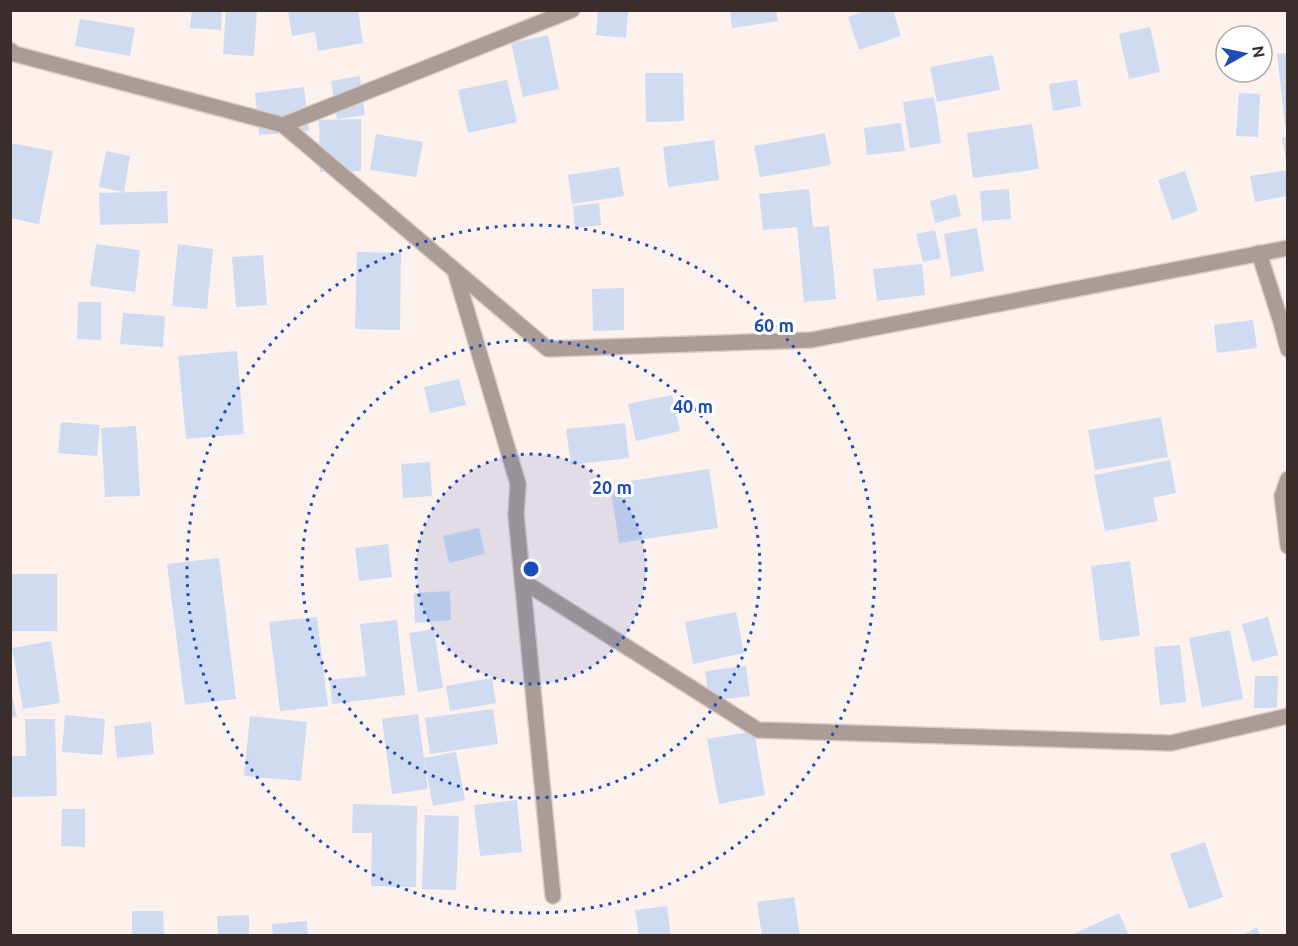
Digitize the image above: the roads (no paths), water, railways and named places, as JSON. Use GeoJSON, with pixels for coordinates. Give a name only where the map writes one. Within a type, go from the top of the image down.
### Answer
{"type":"FeatureCollection","features":[{"type":"Feature","properties":{"kind":"street"},"geometry":{"type":"LineString","coordinates":[[283,125],[572,10]]}},
{"type":"Feature","properties":{"kind":"street"},"geometry":{"type":"LineString","coordinates":[[10,50],[15,54],[283,125],[548,349],[811,340],[1287,248]]}},
{"type":"Feature","properties":{"kind":"street"},"geometry":{"type":"LineString","coordinates":[[1259,253],[1287,349]]}},
{"type":"Feature","properties":{"kind":"street"},"geometry":{"type":"LineString","coordinates":[[455,272],[518,484],[516,515],[553,896]]}},
{"type":"Feature","properties":{"kind":"street"},"geometry":{"type":"LineString","coordinates":[[1287,479],[1282,496],[1287,546]]}},
{"type":"Feature","properties":{"kind":"street"},"geometry":{"type":"LineString","coordinates":[[524,582],[758,730],[1171,743],[1287,716]]}}]}
